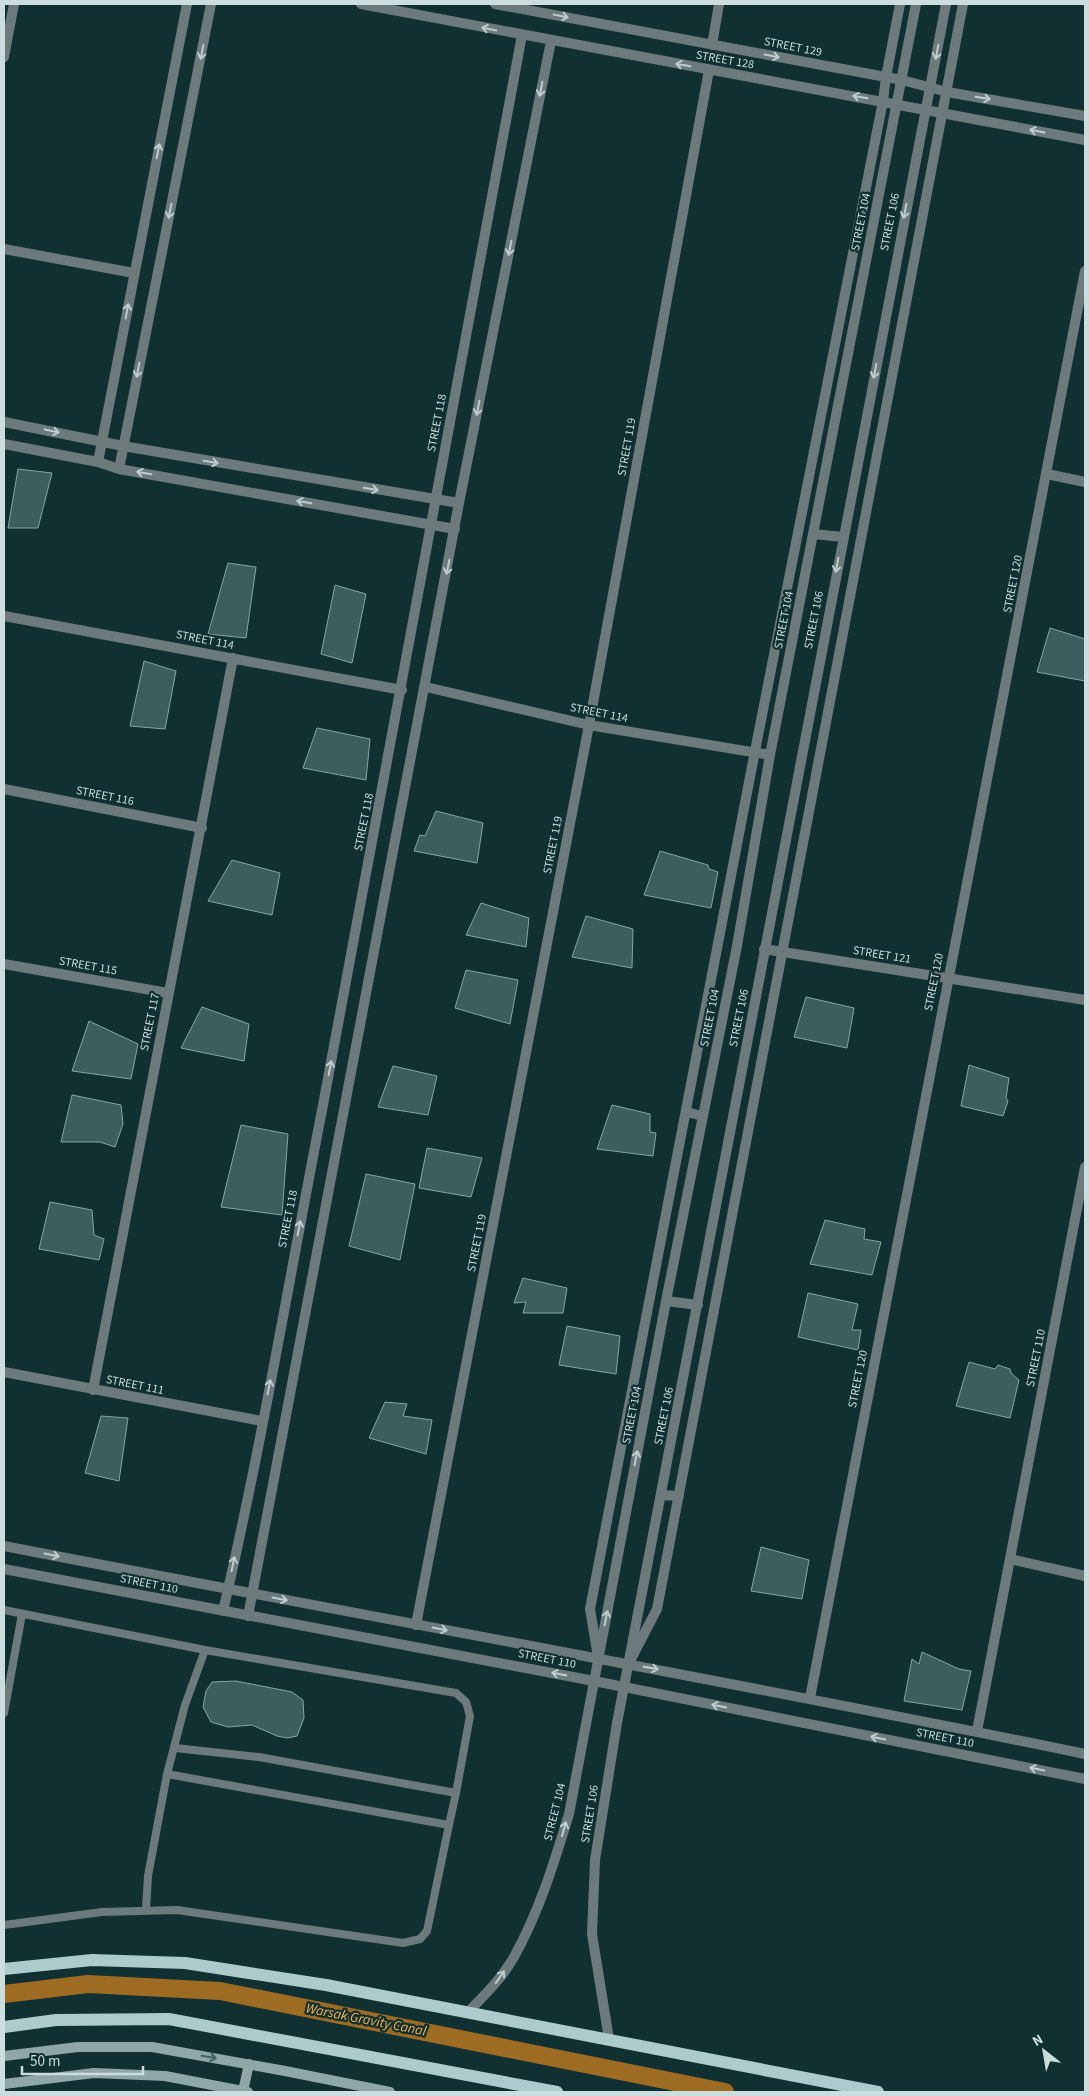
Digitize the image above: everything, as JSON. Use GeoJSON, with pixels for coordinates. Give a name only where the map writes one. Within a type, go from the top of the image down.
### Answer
{"type":"FeatureCollection","features":[{"type":"Feature","properties":{"kind":"main road"},"geometry":{"type":"LineString","coordinates":[[4,1969],[92,1960],[185,1963],[326,1985],[878,2092]]}},
{"type":"Feature","properties":{"kind":"main road"},"geometry":{"type":"LineString","coordinates":[[4,2026],[56,2020],[169,2019],[557,2092]]}},
{"type":"Feature","properties":{"kind":"main road"},"geometry":{"type":"LineString","coordinates":[[4,2056],[78,2047],[152,2048],[248,2064],[390,2092]]}},
{"type":"Feature","properties":{"kind":"main road"},"geometry":{"type":"LineString","coordinates":[[4,2084],[94,2073],[165,2076],[245,2092],[248,2064]]}},
{"type":"Feature","properties":{"kind":"street"},"geometry":{"type":"LineString","coordinates":[[4,57],[14,4]]}},
{"type":"Feature","properties":{"kind":"street"},"geometry":{"type":"LineString","coordinates":[[98,462],[187,4]]}},
{"type":"Feature","properties":{"kind":"street"},"geometry":{"type":"LineString","coordinates":[[119,469],[211,4]]}},
{"type":"Feature","properties":{"kind":"street","name":"STREET 128"},"geometry":{"type":"LineString","coordinates":[[361,4],[1085,140]]}},
{"type":"Feature","properties":{"kind":"street","name":"STREET 129"},"geometry":{"type":"LineString","coordinates":[[496,4],[902,80],[947,92],[1085,116]]}},
{"type":"Feature","properties":{"kind":"street"},"geometry":{"type":"LineString","coordinates":[[712,45],[719,4]]}},
{"type":"Feature","properties":{"kind":"street"},"geometry":{"type":"LineString","coordinates":[[598,1659],[590,1609],[883,101],[900,4]]}},
{"type":"Feature","properties":{"kind":"street","name":"STREET 104"},"geometry":{"type":"LineString","coordinates":[[467,2013],[495,1984],[514,1958],[550,1878],[569,1814],[666,1301],[737,946],[770,755],[916,4]]}},
{"type":"Feature","properties":{"kind":"street","name":"STREET 106"},"geometry":{"type":"LineString","coordinates":[[609,2039],[592,1934],[595,1860],[628,1664],[698,1305],[805,732],[946,4]]}},
{"type":"Feature","properties":{"kind":"street"},"geometry":{"type":"LineString","coordinates":[[628,1664],[657,1609],[963,4]]}},
{"type":"Feature","properties":{"kind":"street","name":"STREET 118"},"geometry":{"type":"LineString","coordinates":[[223,1611],[262,1421],[402,690],[430,524],[522,35]]}},
{"type":"Feature","properties":{"kind":"street"},"geometry":{"type":"LineString","coordinates":[[248,1616],[254,1594],[459,504],[550,41]]}},
{"type":"Feature","properties":{"kind":"street","name":"STREET 119"},"geometry":{"type":"LineString","coordinates":[[416,1625],[589,725],[709,70]]}},
{"type":"Feature","properties":{"kind":"street"},"geometry":{"type":"LineString","coordinates":[[4,249],[134,273]]}},
{"type":"Feature","properties":{"kind":"street","name":"STREET 120"},"geometry":{"type":"LineString","coordinates":[[810,1698],[947,978],[1047,474],[1082,309],[1085,271]]}},
{"type":"Feature","properties":{"kind":"street"},"geometry":{"type":"LineString","coordinates":[[842,309],[856,313]]}},
{"type":"Feature","properties":{"kind":"street"},"geometry":{"type":"LineString","coordinates":[[4,422],[123,446],[459,504]]}},
{"type":"Feature","properties":{"kind":"street"},"geometry":{"type":"LineString","coordinates":[[4,444],[98,462],[119,469],[455,529]]}},
{"type":"Feature","properties":{"kind":"street"},"geometry":{"type":"LineString","coordinates":[[1047,474],[1085,482]]}},
{"type":"Feature","properties":{"kind":"street"},"geometry":{"type":"LineString","coordinates":[[813,534],[843,537]]}},
{"type":"Feature","properties":{"kind":"street","name":"STREET 114"},"geometry":{"type":"LineString","coordinates":[[4,616],[402,690]]}},
{"type":"Feature","properties":{"kind":"street","name":"STREET 117"},"geometry":{"type":"LineString","coordinates":[[92,1390],[168,993],[202,828],[233,658]]}},
{"type":"Feature","properties":{"kind":"street","name":"STREET 114"},"geometry":{"type":"LineString","coordinates":[[426,687],[589,725],[770,755]]}},
{"type":"Feature","properties":{"kind":"street"},"geometry":{"type":"LineString","coordinates":[[805,732],[823,735]]}},
{"type":"Feature","properties":{"kind":"street","name":"STREET 116"},"geometry":{"type":"LineString","coordinates":[[4,789],[202,828]]}},
{"type":"Feature","properties":{"kind":"street","name":"STREET 121"},"geometry":{"type":"LineString","coordinates":[[764,949],[1085,1000]]}},
{"type":"Feature","properties":{"kind":"street","name":"STREET 115"},"geometry":{"type":"LineString","coordinates":[[4,964],[168,993]]}},
{"type":"Feature","properties":{"kind":"street"},"geometry":{"type":"LineString","coordinates":[[686,1112],[703,1116]]}},
{"type":"Feature","properties":{"kind":"street","name":"STREET 110"},"geometry":{"type":"LineString","coordinates":[[977,1731],[1085,1167]]}},
{"type":"Feature","properties":{"kind":"street"},"geometry":{"type":"LineString","coordinates":[[666,1301],[698,1305]]}},
{"type":"Feature","properties":{"kind":"street","name":"STREET 111"},"geometry":{"type":"LineString","coordinates":[[4,1372],[262,1421]]}},
{"type":"Feature","properties":{"kind":"street"},"geometry":{"type":"LineString","coordinates":[[616,1478],[632,1480]]}},
{"type":"Feature","properties":{"kind":"street"},"geometry":{"type":"LineString","coordinates":[[661,1495],[678,1496]]}},
{"type":"Feature","properties":{"kind":"street","name":"STREET 110"},"geometry":{"type":"LineString","coordinates":[[4,1546],[810,1698],[1085,1754]]}},
{"type":"Feature","properties":{"kind":"street"},"geometry":{"type":"LineString","coordinates":[[1010,1559],[1085,1576]]}},
{"type":"Feature","properties":{"kind":"street","name":"STREET 110"},"geometry":{"type":"LineString","coordinates":[[4,1569],[594,1681],[1085,1779]]}},
{"type":"Feature","properties":{"kind":"lane"},"geometry":{"type":"LineString","coordinates":[[4,1610],[205,1650],[456,1693],[466,1702],[470,1716],[456,1794],[427,1930],[420,1939],[404,1943],[177,1910],[102,1912],[4,1925]]}},
{"type":"Feature","properties":{"kind":"lane"},"geometry":{"type":"LineString","coordinates":[[4,1713],[22,1614]]}},
{"type":"Feature","properties":{"kind":"lane"},"geometry":{"type":"LineString","coordinates":[[146,1910],[148,1876],[167,1774],[185,1706],[205,1650]]}},
{"type":"Feature","properties":{"kind":"lane"},"geometry":{"type":"LineString","coordinates":[[175,1748],[259,1757],[456,1794]]}},
{"type":"Feature","properties":{"kind":"lane"},"geometry":{"type":"LineString","coordinates":[[167,1774],[449,1824]]}},
{"type":"Feature","properties":{"kind":"building"},"geometry":{"type":"Polygon","coordinates":[[[18,469],[52,473],[38,528],[8,528],[18,469]]]}},
{"type":"Feature","properties":{"kind":"building"},"geometry":{"type":"Polygon","coordinates":[[[228,563],[256,567],[246,638],[208,634],[228,563]]]}},
{"type":"Feature","properties":{"kind":"building"},"geometry":{"type":"Polygon","coordinates":[[[335,585],[366,594],[352,663],[321,654],[335,585]]]}},
{"type":"Feature","properties":{"kind":"building"},"geometry":{"type":"Polygon","coordinates":[[[1050,628],[1085,639],[1085,681],[1037,672],[1050,628]]]}},
{"type":"Feature","properties":{"kind":"building"},"geometry":{"type":"Polygon","coordinates":[[[144,661],[176,671],[165,729],[130,726],[144,661]]]}},
{"type":"Feature","properties":{"kind":"building"},"geometry":{"type":"Polygon","coordinates":[[[317,728],[370,739],[366,780],[303,768],[317,728]]]}},
{"type":"Feature","properties":{"kind":"building"},"geometry":{"type":"Polygon","coordinates":[[[436,811],[483,823],[477,863],[414,851],[420,835],[425,836],[436,811]]]}},
{"type":"Feature","properties":{"kind":"building"},"geometry":{"type":"Polygon","coordinates":[[[660,851],[708,865],[709,869],[718,872],[711,908],[644,895],[660,851]]]}},
{"type":"Feature","properties":{"kind":"building"},"geometry":{"type":"Polygon","coordinates":[[[232,860],[280,873],[272,915],[208,901],[232,860]]]}},
{"type":"Feature","properties":{"kind":"building"},"geometry":{"type":"Polygon","coordinates":[[[481,903],[529,918],[526,947],[466,935],[481,903]]]}},
{"type":"Feature","properties":{"kind":"building"},"geometry":{"type":"Polygon","coordinates":[[[586,916],[633,929],[632,968],[572,957],[586,916]]]}},
{"type":"Feature","properties":{"kind":"building"},"geometry":{"type":"Polygon","coordinates":[[[466,970],[518,980],[510,1024],[455,1008],[466,970]]]}},
{"type":"Feature","properties":{"kind":"building"},"geometry":{"type":"Polygon","coordinates":[[[806,997],[854,1008],[847,1048],[794,1037],[806,997]]]}},
{"type":"Feature","properties":{"kind":"building"},"geometry":{"type":"Polygon","coordinates":[[[202,1007],[249,1024],[244,1061],[181,1048],[202,1007]]]}},
{"type":"Feature","properties":{"kind":"building"},"geometry":{"type":"Polygon","coordinates":[[[89,1021],[138,1044],[131,1079],[72,1071],[89,1021]]]}},
{"type":"Feature","properties":{"kind":"building"},"geometry":{"type":"Polygon","coordinates":[[[969,1065],[1009,1078],[1006,1098],[1008,1101],[1003,1116],[961,1106],[969,1065]]]}},
{"type":"Feature","properties":{"kind":"building"},"geometry":{"type":"Polygon","coordinates":[[[393,1066],[437,1076],[428,1115],[378,1107],[393,1066]]]}},
{"type":"Feature","properties":{"kind":"building"},"geometry":{"type":"Polygon","coordinates":[[[72,1095],[121,1105],[123,1124],[115,1147],[100,1142],[61,1142],[72,1095]]]}},
{"type":"Feature","properties":{"kind":"building"},"geometry":{"type":"Polygon","coordinates":[[[612,1105],[650,1114],[650,1132],[656,1133],[653,1156],[597,1149],[612,1105]]]}},
{"type":"Feature","properties":{"kind":"building"},"geometry":{"type":"Polygon","coordinates":[[[241,1125],[288,1134],[282,1215],[221,1207],[241,1125]]]}},
{"type":"Feature","properties":{"kind":"building"},"geometry":{"type":"Polygon","coordinates":[[[427,1148],[482,1158],[471,1197],[419,1188],[427,1148]]]}},
{"type":"Feature","properties":{"kind":"building"},"geometry":{"type":"Polygon","coordinates":[[[366,1174],[415,1184],[400,1260],[349,1246],[366,1174]]]}},
{"type":"Feature","properties":{"kind":"building"},"geometry":{"type":"Polygon","coordinates":[[[50,1202],[92,1210],[94,1235],[104,1239],[99,1260],[39,1249],[50,1202]]]}},
{"type":"Feature","properties":{"kind":"building"},"geometry":{"type":"Polygon","coordinates":[[[825,1220],[865,1229],[864,1239],[881,1242],[872,1275],[810,1264],[825,1220]]]}},
{"type":"Feature","properties":{"kind":"building"},"geometry":{"type":"Polygon","coordinates":[[[523,1278],[567,1288],[563,1313],[523,1313],[526,1302],[514,1303],[523,1278]]]}},
{"type":"Feature","properties":{"kind":"building"},"geometry":{"type":"Polygon","coordinates":[[[808,1293],[858,1304],[852,1330],[861,1330],[858,1350],[798,1337],[808,1293]]]}},
{"type":"Feature","properties":{"kind":"building"},"geometry":{"type":"Polygon","coordinates":[[[567,1326],[620,1336],[616,1374],[559,1365],[567,1326]]]}},
{"type":"Feature","properties":{"kind":"building"},"geometry":{"type":"Polygon","coordinates":[[[969,1362],[995,1369],[998,1365],[1010,1369],[1011,1373],[1019,1380],[1010,1418],[956,1406],[969,1362]]]}},
{"type":"Feature","properties":{"kind":"building"},"geometry":{"type":"Polygon","coordinates":[[[385,1402],[407,1404],[403,1416],[432,1420],[426,1454],[369,1438],[385,1402]]]}},
{"type":"Feature","properties":{"kind":"building"},"geometry":{"type":"Polygon","coordinates":[[[101,1416],[128,1418],[119,1481],[85,1473],[101,1416]]]}},
{"type":"Feature","properties":{"kind":"building"},"geometry":{"type":"Polygon","coordinates":[[[761,1547],[809,1560],[802,1599],[751,1591],[761,1547]]]}},
{"type":"Feature","properties":{"kind":"building"},"geometry":{"type":"Polygon","coordinates":[[[922,1652],[959,1669],[971,1671],[962,1710],[904,1701],[912,1659],[919,1664],[922,1652]]]}},
{"type":"Feature","properties":{"kind":"building"},"geometry":{"type":"Polygon","coordinates":[[[236,1681],[292,1692],[303,1700],[304,1718],[297,1736],[287,1738],[277,1736],[252,1725],[228,1727],[211,1722],[203,1707],[206,1691],[212,1682],[236,1681]]]}},
{"type":"Feature","properties":{"kind":"waterway","name":"Warsak Gravity Canal"},"geometry":{"type":"LineString","coordinates":[[4,1994],[88,1984],[220,1991],[725,2092]]}}]}
